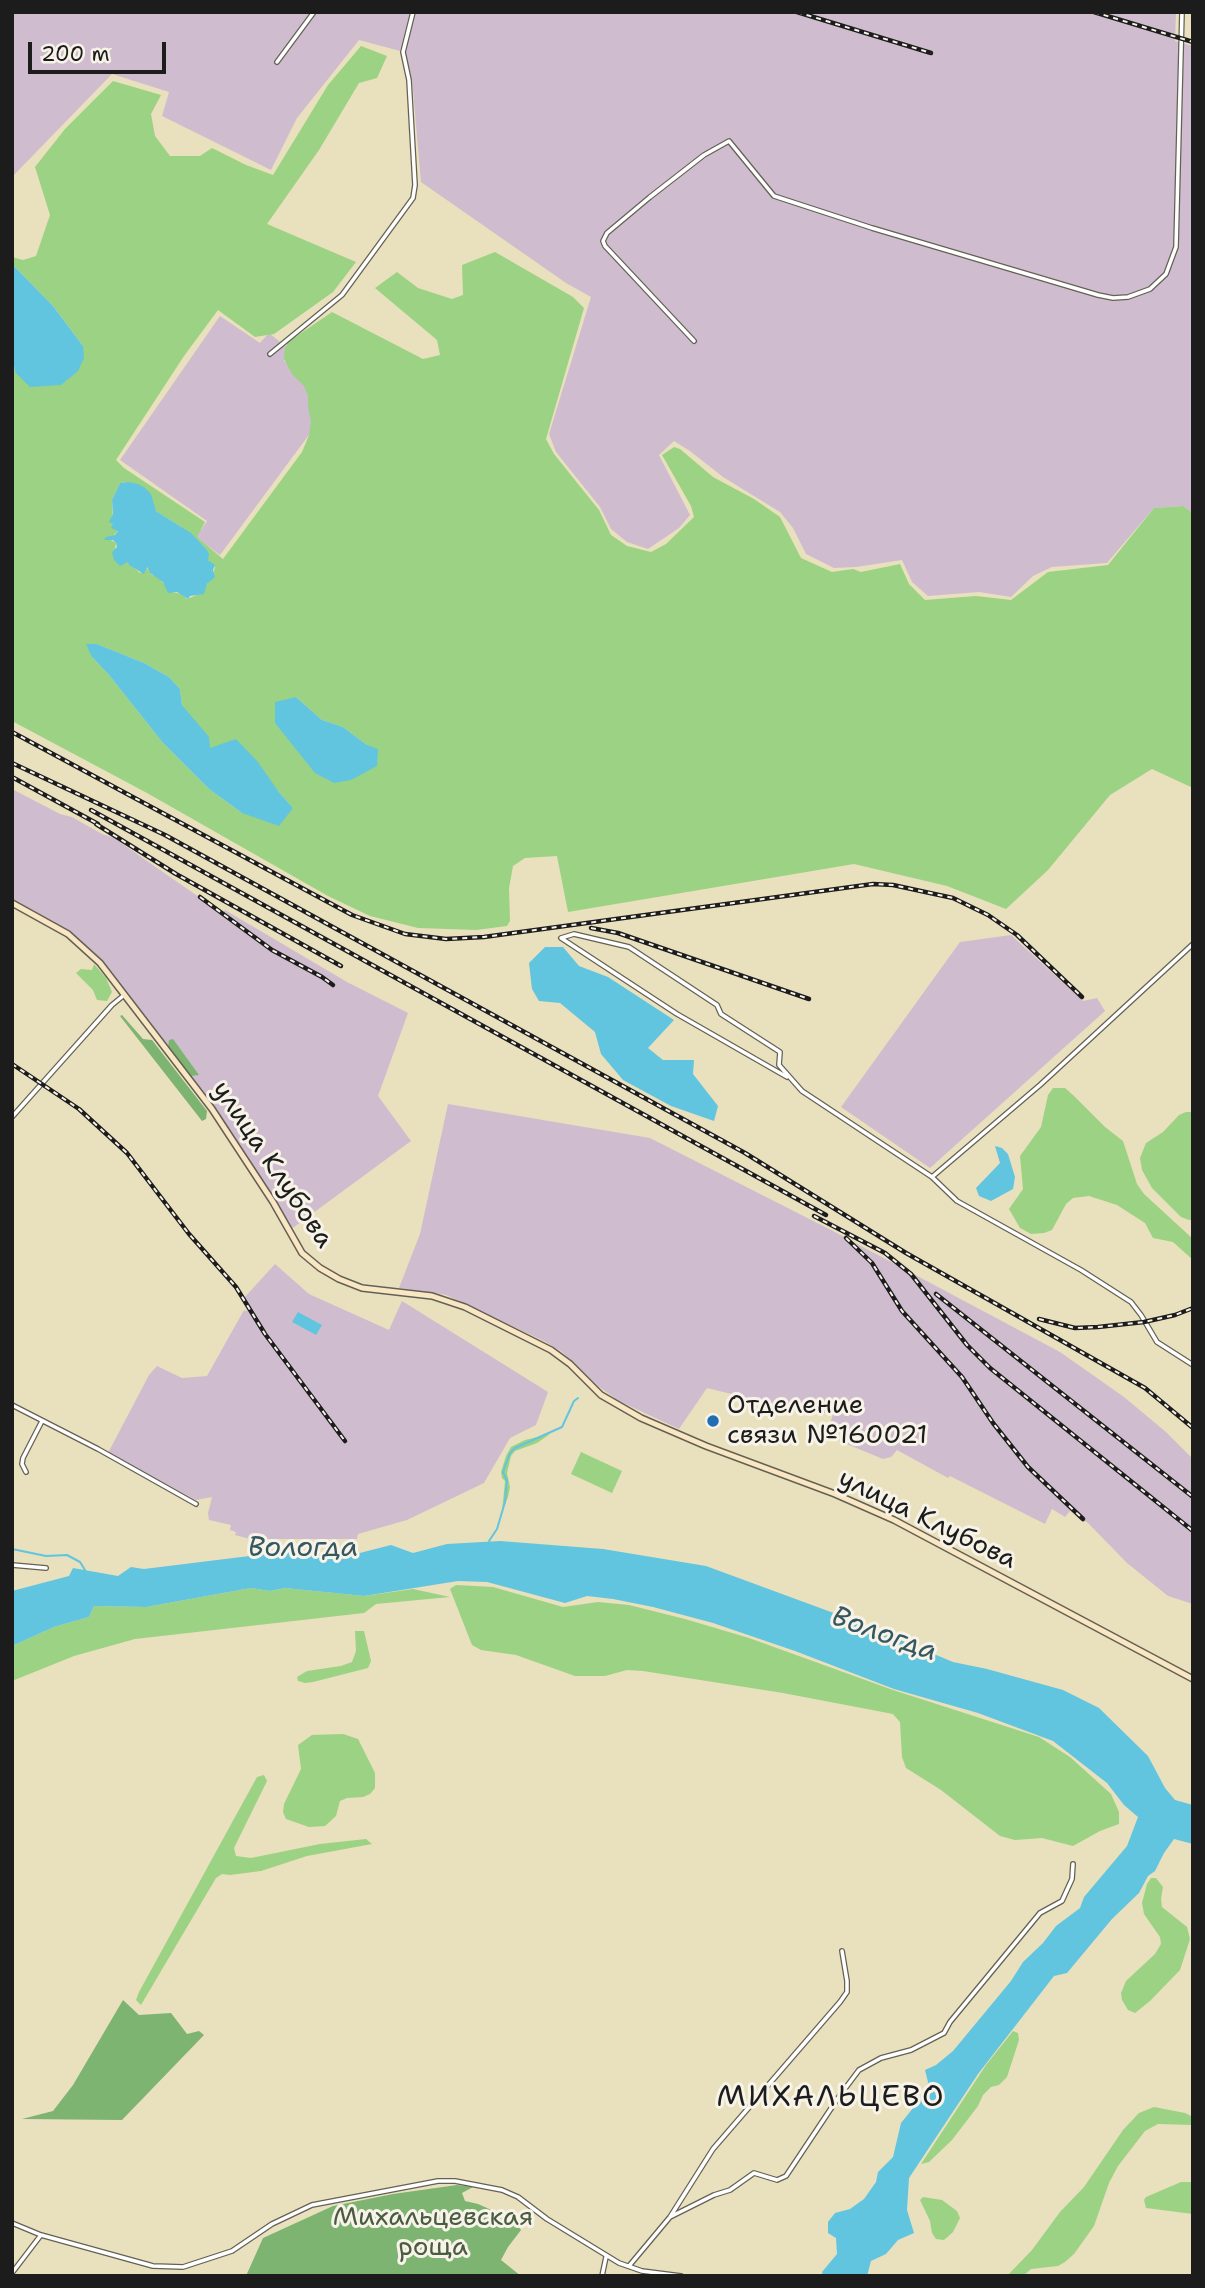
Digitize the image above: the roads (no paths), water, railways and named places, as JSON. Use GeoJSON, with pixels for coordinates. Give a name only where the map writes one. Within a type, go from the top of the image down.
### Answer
{"type":"FeatureCollection","features":[{"type":"Feature","properties":{"kind":"main road","name":"улица Клубова"},"geometry":{"type":"LineString","coordinates":[[12,903],[51,923],[81,944],[100,963],[212,1109],[273,1202],[297,1245],[320,1268],[362,1288],[438,1297],[466,1307],[551,1350],[570,1364],[601,1395],[641,1418],[719,1452],[835,1494],[894,1520],[1193,1679]]}},
{"type":"Feature","properties":{"kind":"street"},"geometry":{"type":"LineString","coordinates":[[278,62],[314,12]]}},
{"type":"Feature","properties":{"kind":"street"},"geometry":{"type":"LineString","coordinates":[[270,354],[342,295],[413,198],[415,185],[409,80],[402,52],[413,12]]}},
{"type":"Feature","properties":{"kind":"street"},"geometry":{"type":"LineString","coordinates":[[694,341],[604,246],[604,237],[648,198],[704,155],[729,141],[774,197],[1098,295],[1113,298],[1141,294],[1166,274],[1176,247],[1182,12]]}},
{"type":"Feature","properties":{"kind":"street"},"geometry":{"type":"LineString","coordinates":[[788,1077],[677,1014],[561,938],[574,934],[629,947],[717,1005],[722,1014],[780,1052],[779,1065],[802,1091],[932,1177],[957,1201],[1081,1270],[1131,1302],[1157,1342],[1193,1366]]}},
{"type":"Feature","properties":{"kind":"street"},"geometry":{"type":"LineString","coordinates":[[932,1177],[1040,1085],[1193,944]]}},
{"type":"Feature","properties":{"kind":"street"},"geometry":{"type":"LineString","coordinates":[[12,1117],[123,996]]}},
{"type":"Feature","properties":{"kind":"street"},"geometry":{"type":"LineString","coordinates":[[12,1405],[196,1504]]}},
{"type":"Feature","properties":{"kind":"street"},"geometry":{"type":"LineString","coordinates":[[26,1472],[22,1464],[23,1458],[42,1421]]}},
{"type":"Feature","properties":{"kind":"street"},"geometry":{"type":"LineString","coordinates":[[12,1565],[46,1568]]}},
{"type":"Feature","properties":{"kind":"street"},"geometry":{"type":"LineString","coordinates":[[670,2217],[730,2190],[754,2173],[777,2180],[786,2176],[859,2070],[881,2058],[911,2050],[944,2033],[950,2022],[1040,1913],[1062,1901],[1072,1879],[1073,1864]]}},
{"type":"Feature","properties":{"kind":"street"},"geometry":{"type":"LineString","coordinates":[[629,2266],[670,2217],[713,2149],[840,2002],[846,1992],[847,1981],[842,1951]]}},
{"type":"Feature","properties":{"kind":"street"},"geometry":{"type":"LineString","coordinates":[[12,2223],[41,2235],[153,2266],[183,2267],[232,2251],[272,2224],[312,2205],[438,2181],[455,2181],[493,2188],[518,2197],[547,2219],[606,2256],[629,2266],[642,2271],[681,2276]]}},
{"type":"Feature","properties":{"kind":"street"},"geometry":{"type":"LineString","coordinates":[[12,2273],[41,2235]]}},
{"type":"Feature","properties":{"kind":"street"},"geometry":{"type":"LineString","coordinates":[[602,2276],[606,2256]]}},
{"type":"Feature","properties":{"kind":"water"},"geometry":{"type":"Polygon","coordinates":[[[12,264],[53,306],[83,346],[84,358],[78,371],[61,385],[30,387],[15,372],[12,352],[12,264]]]}},
{"type":"Feature","properties":{"kind":"water"},"geometry":{"type":"Polygon","coordinates":[[[128,482],[145,488],[151,494],[156,511],[191,533],[207,550],[208,560],[215,565],[215,577],[207,584],[204,594],[190,596],[188,599],[177,592],[168,593],[163,582],[150,573],[147,567],[144,574],[128,562],[120,566],[114,560],[112,552],[117,547],[116,543],[113,540],[104,540],[118,531],[111,528],[113,524],[109,522],[113,514],[112,500],[120,483],[128,482]]]}},
{"type":"Feature","properties":{"kind":"water"},"geometry":{"type":"Polygon","coordinates":[[[86,644],[97,644],[144,663],[169,677],[180,689],[182,705],[209,737],[210,748],[236,739],[258,762],[293,808],[279,826],[242,813],[209,789],[163,743],[92,657],[86,644]]]}},
{"type":"Feature","properties":{"kind":"water"},"geometry":{"type":"Polygon","coordinates":[[[296,697],[322,720],[343,727],[367,745],[378,749],[377,766],[351,780],[334,783],[315,773],[275,723],[275,702],[296,697]]]}},
{"type":"Feature","properties":{"kind":"water"},"geometry":{"type":"Polygon","coordinates":[[[545,947],[563,947],[579,966],[608,977],[674,1020],[648,1048],[663,1060],[694,1060],[693,1074],[718,1106],[714,1121],[671,1106],[623,1080],[601,1054],[595,1032],[560,1003],[539,1001],[532,989],[529,963],[545,947]]]}},
{"type":"Feature","properties":{"kind":"water"},"geometry":{"type":"Polygon","coordinates":[[[995,1146],[1008,1154],[1015,1177],[1013,1189],[991,1201],[979,1196],[976,1188],[1000,1163],[995,1146]]]}},
{"type":"Feature","properties":{"kind":"water"},"geometry":{"type":"Polygon","coordinates":[[[298,1312],[322,1325],[316,1335],[292,1322],[298,1312]]]}},
{"type":"Feature","properties":{"kind":"water","name":"Вологда"},"geometry":{"type":"Polygon","coordinates":[[[500,1541],[603,1549],[706,1566],[850,1619],[953,1662],[1063,1690],[1099,1708],[1148,1756],[1165,1788],[1175,1800],[1193,1805],[1193,1844],[1174,1839],[1139,1893],[1112,1919],[1067,1973],[1054,1976],[978,2074],[909,2178],[907,2210],[914,2233],[898,2240],[886,2254],[871,2261],[867,2276],[823,2276],[822,2272],[837,2254],[836,2238],[828,2233],[828,2222],[835,2213],[850,2209],[864,2199],[876,2182],[878,2172],[893,2157],[901,2123],[926,2092],[928,2082],[925,2070],[953,2051],[1011,1981],[1023,1962],[1056,1926],[1080,1908],[1084,1897],[1127,1846],[1138,1817],[1124,1805],[1107,1783],[1053,1741],[978,1713],[894,1689],[713,1623],[613,1599],[587,1596],[565,1603],[487,1582],[458,1581],[364,1596],[285,1588],[270,1591],[251,1588],[146,1607],[94,1606],[89,1617],[54,1627],[12,1646],[12,1591],[69,1576],[73,1568],[118,1576],[131,1567],[144,1569],[290,1551],[348,1556],[391,1545],[413,1553],[447,1544],[500,1541]]]}},
{"type":"Feature","properties":{"kind":"waterway"},"geometry":{"type":"LineString","coordinates":[[489,1541],[497,1529],[505,1502],[507,1481],[503,1472],[510,1453],[515,1448],[562,1427],[578,1398]]}},
{"type":"Feature","properties":{"kind":"waterway"},"geometry":{"type":"LineString","coordinates":[[12,1549],[46,1556],[67,1555],[80,1562],[85,1570]]}},
{"type":"Feature","properties":{"kind":"railway"},"geometry":{"type":"LineString","coordinates":[[797,12],[931,53]]}},
{"type":"Feature","properties":{"kind":"railway"},"geometry":{"type":"LineString","coordinates":[[1094,12],[1193,42]]}},
{"type":"Feature","properties":{"kind":"railway"},"geometry":{"type":"LineString","coordinates":[[12,732],[352,915],[405,934],[446,939],[484,937],[873,884],[893,885],[953,898],[988,915],[1017,935],[1082,997]]}},
{"type":"Feature","properties":{"kind":"railway"},"geometry":{"type":"LineString","coordinates":[[12,763],[165,835],[745,1153],[906,1253],[1145,1388],[1193,1428]]}},
{"type":"Feature","properties":{"kind":"railway"},"geometry":{"type":"LineString","coordinates":[[12,777],[98,824]]}},
{"type":"Feature","properties":{"kind":"railway"},"geometry":{"type":"LineString","coordinates":[[91,810],[826,1215]]}},
{"type":"Feature","properties":{"kind":"railway"},"geometry":{"type":"LineString","coordinates":[[96,824],[176,874],[341,966]]}},
{"type":"Feature","properties":{"kind":"railway"},"geometry":{"type":"LineString","coordinates":[[200,897],[272,950],[333,985]]}},
{"type":"Feature","properties":{"kind":"railway"},"geometry":{"type":"LineString","coordinates":[[591,928],[618,933],[809,999]]}},
{"type":"Feature","properties":{"kind":"railway"},"geometry":{"type":"LineString","coordinates":[[12,1064],[79,1109],[127,1153],[189,1234],[236,1287],[265,1334],[345,1441]]}},
{"type":"Feature","properties":{"kind":"railway"},"geometry":{"type":"LineString","coordinates":[[814,1216],[885,1253],[911,1274],[967,1345],[990,1368],[1193,1531]]}},
{"type":"Feature","properties":{"kind":"railway"},"geometry":{"type":"LineString","coordinates":[[846,1238],[872,1263],[902,1311],[962,1377],[993,1423],[1028,1467],[1083,1519]]}},
{"type":"Feature","properties":{"kind":"railway"},"geometry":{"type":"LineString","coordinates":[[936,1294],[1193,1497]]}},
{"type":"Feature","properties":{"kind":"railway"},"geometry":{"type":"LineString","coordinates":[[1039,1319],[1075,1328],[1098,1327],[1144,1322],[1193,1308]]}},
{"type":"Feature","properties":{"kind":"place","name":"Отделение связи №160021"},"geometry":{"type":"Point","coordinates":[713,1421]}},
{"type":"Feature","properties":{"kind":"district","name":"МИХАЛЬЦЕВО"},"geometry":{"type":"Point","coordinates":[831,2098]}},
{"type":"Feature","properties":{"kind":"park label","name":"Михальцевская роща"},"geometry":{"type":"Point","coordinates":[433,2233]}}]}
